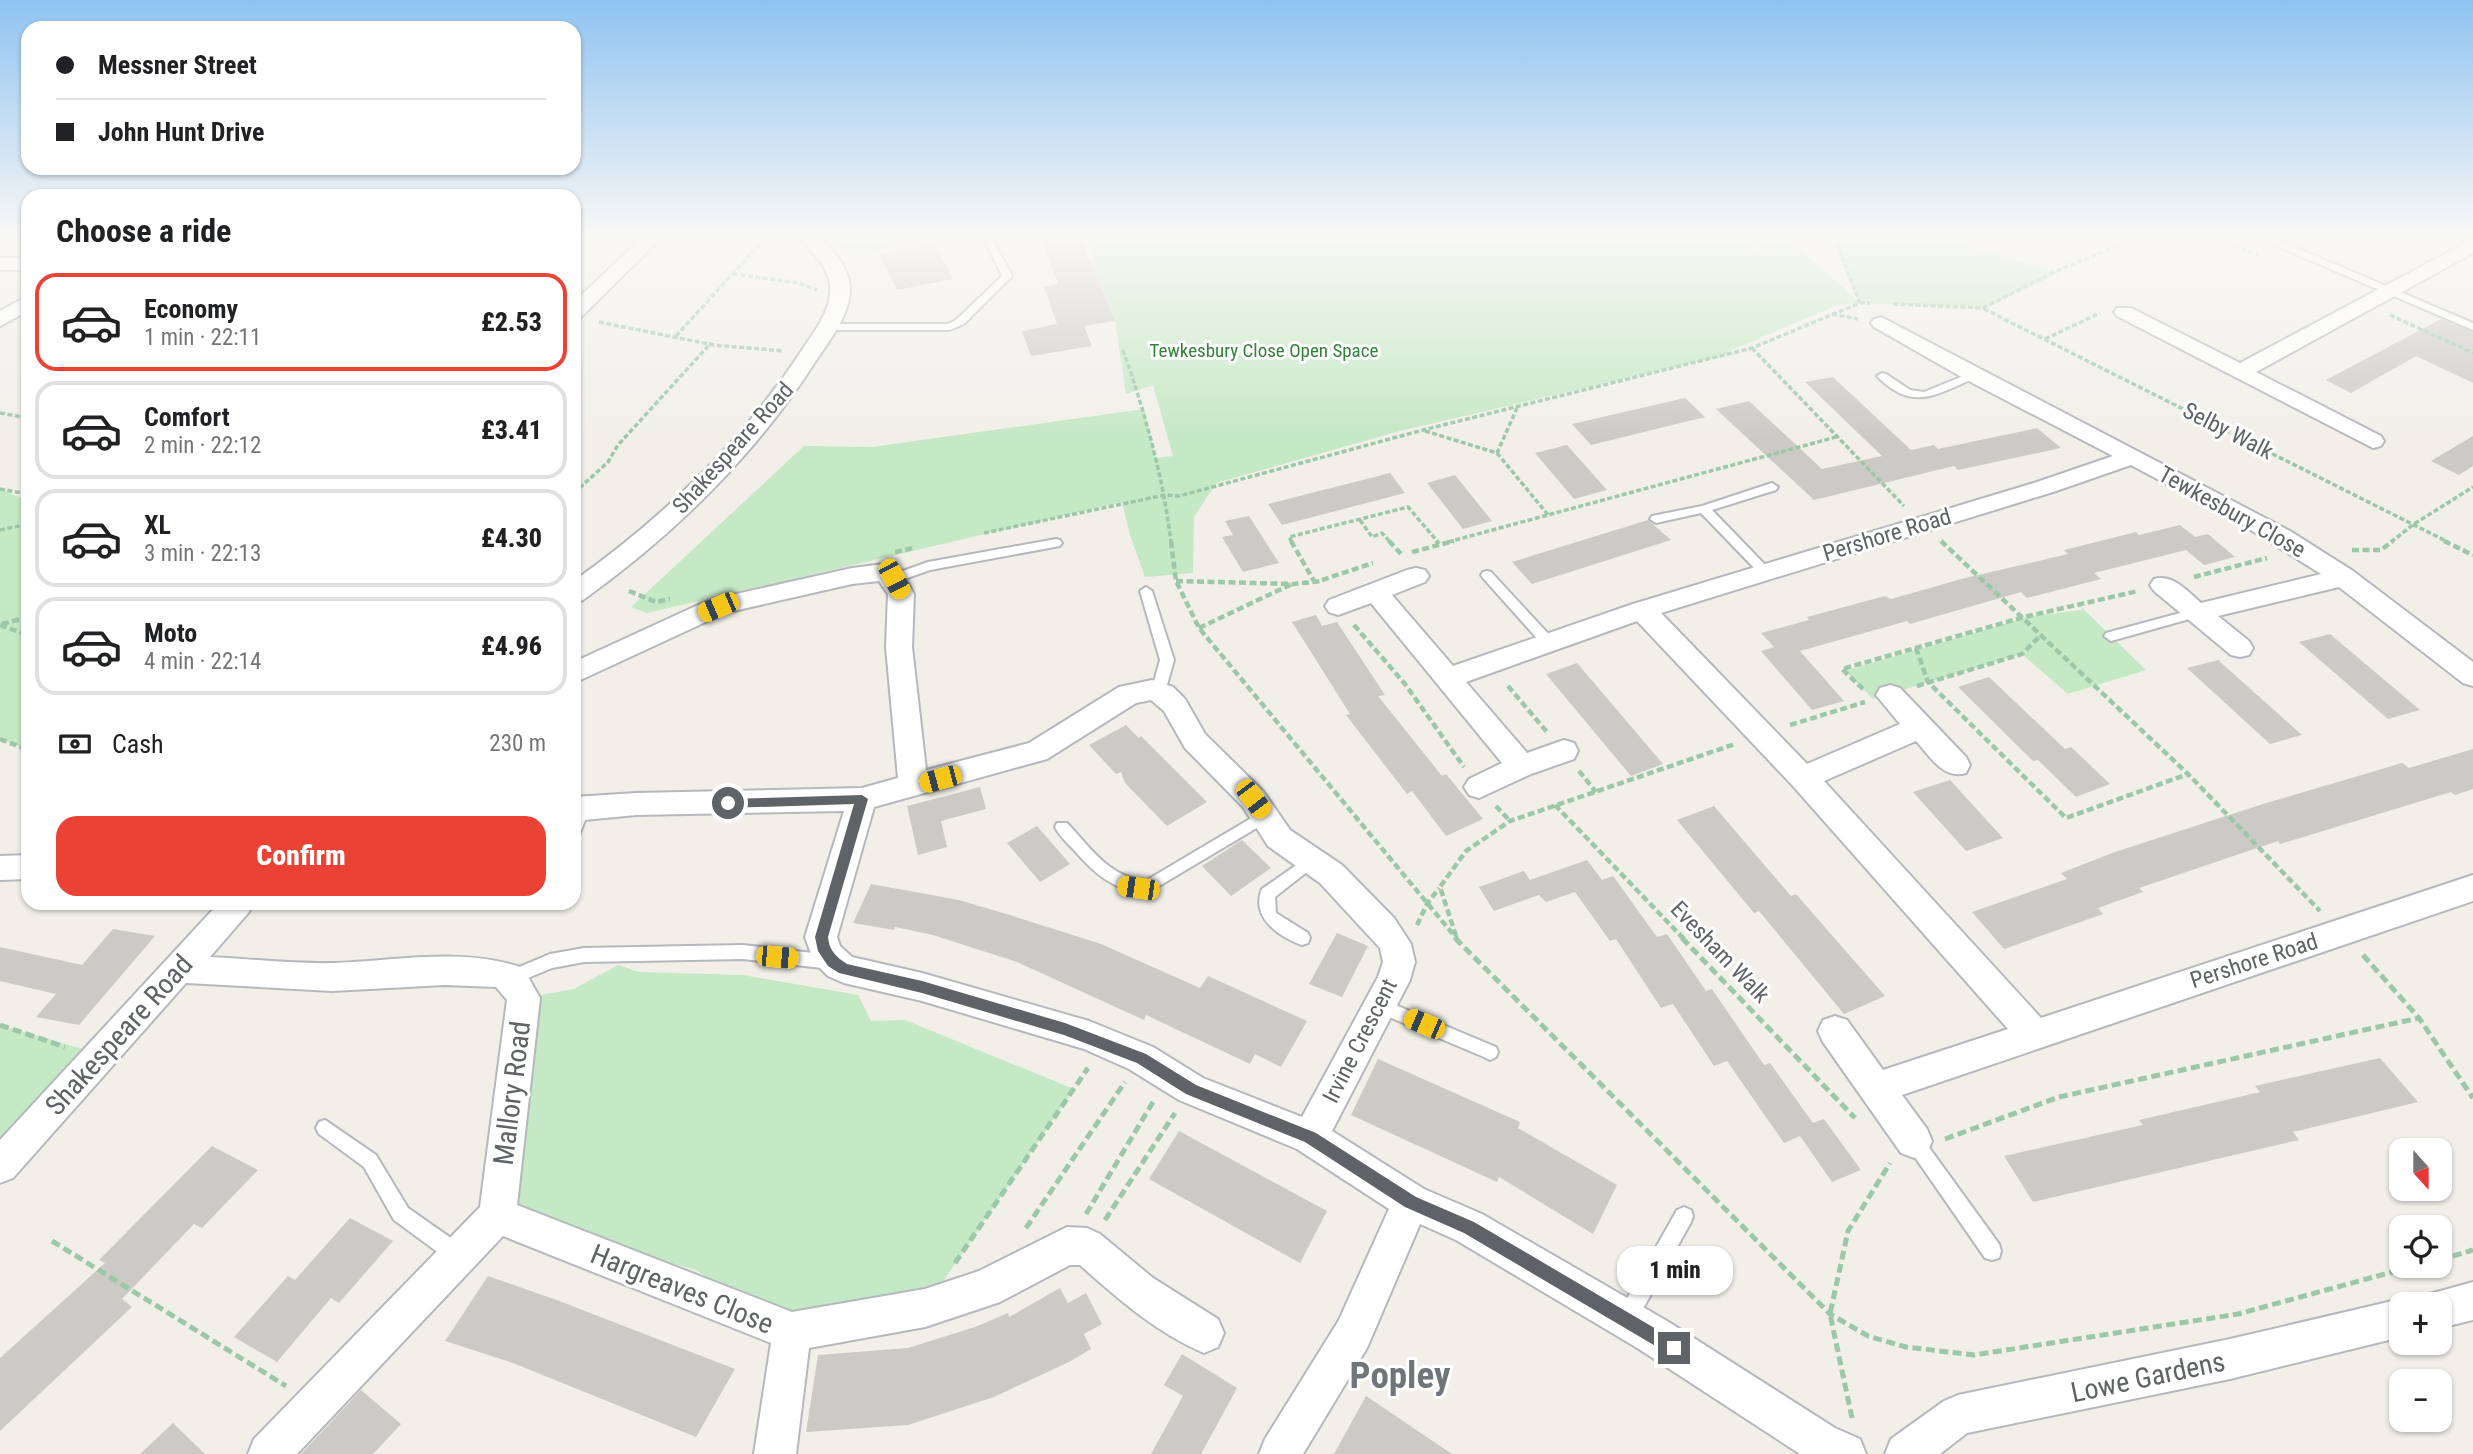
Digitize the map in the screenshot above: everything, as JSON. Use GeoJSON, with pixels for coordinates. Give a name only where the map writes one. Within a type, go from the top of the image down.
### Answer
{"type":"FeatureCollection","features":[{"type":"Feature","properties":{"kind":"street","name":"Shakespeare Road"},"geometry":{"type":"LineString","coordinates":[[581,589],[670,519],[751,434],[804,366],[828,327],[837,304]]}},
{"type":"Feature","properties":{"kind":"street"},"geometry":{"type":"LineString","coordinates":[[2240,372],[2365,304]]}},
{"type":"Feature","properties":{"kind":"street"},"geometry":{"type":"LineString","coordinates":[[0,320],[21,306]]}},
{"type":"Feature","properties":{"kind":"street"},"geometry":{"type":"LineString","coordinates":[[2124,312],[2373,441]]}},
{"type":"Feature","properties":{"kind":"street","name":"Tewkesbury Close"},"geometry":{"type":"LineString","coordinates":[[1888,315],[1973,375],[2252,520],[2292,544],[2391,609],[2473,676]]}},
{"type":"Feature","properties":{"kind":"street","name":"Pershore Road"},"geometry":{"type":"LineString","coordinates":[[1447,677],[1642,610],[1923,525],[2132,457]]}},
{"type":"Feature","properties":{"kind":"street"},"geometry":{"type":"LineString","coordinates":[[581,670],[718,607],[884,572],[894,579],[901,594],[899,647],[914,786]]}},
{"type":"Feature","properties":{"kind":"street"},"geometry":{"type":"LineString","coordinates":[[1338,606],[1416,576]]}},
{"type":"Feature","properties":{"kind":"street"},"geometry":{"type":"LineString","coordinates":[[2195,613],[2344,577]]}},
{"type":"Feature","properties":{"kind":"street"},"geometry":{"type":"LineString","coordinates":[[2163,585],[2240,648]]}},
{"type":"Feature","properties":{"kind":"street"},"geometry":{"type":"LineString","coordinates":[[1375,591],[1521,766]]}},
{"type":"Feature","properties":{"kind":"street"},"geometry":{"type":"LineString","coordinates":[[1642,610],[1804,778],[2035,1034]]}},
{"type":"Feature","properties":{"kind":"street"},"geometry":{"type":"LineString","coordinates":[[581,815],[636,804],[862,799],[1037,751],[1129,694],[1158,692]]}},
{"type":"Feature","properties":{"kind":"street","name":"Irvine Crescent"},"geometry":{"type":"LineString","coordinates":[[1158,692],[1171,700],[1195,741],[1253,799],[1279,838],[1312,860],[1353,894],[1395,944],[1399,962],[1394,980],[1310,1137]]}},
{"type":"Feature","properties":{"kind":"street"},"geometry":{"type":"LineString","coordinates":[[1881,697],[1920,727],[1956,765]]}},
{"type":"Feature","properties":{"kind":"street"},"geometry":{"type":"LineString","coordinates":[[1804,778],[1920,727]]}},
{"type":"Feature","properties":{"kind":"street"},"geometry":{"type":"LineString","coordinates":[[1479,787],[1521,766],[1564,751]]}},
{"type":"Feature","properties":{"kind":"street"},"geometry":{"type":"LineString","coordinates":[[862,799],[821,937],[822,947],[833,962],[844,969],[935,991],[1089,1036],[1167,1075],[1310,1137],[1411,1202],[1469,1227],[1626,1319],[1820,1443],[1852,1441]]}},
{"type":"Feature","properties":{"kind":"street"},"geometry":{"type":"LineString","coordinates":[[0,868],[21,867]]}},
{"type":"Feature","properties":{"kind":"street","name":"Pershore Road"},"geometry":{"type":"LineString","coordinates":[[1876,1088],[2473,888]]}},
{"type":"Feature","properties":{"kind":"street","name":"Shakespeare Road"},"geometry":{"type":"LineString","coordinates":[[0,1166],[232,910]]}},
{"type":"Feature","properties":{"kind":"street"},"geometry":{"type":"LineString","coordinates":[[179,969],[332,977],[457,971],[496,973],[510,978]]}},
{"type":"Feature","properties":{"kind":"street","name":"Mallory Road"},"geometry":{"type":"LineString","coordinates":[[497,1215],[524,998],[510,978]]}},
{"type":"Feature","properties":{"kind":"street"},"geometry":{"type":"LineString","coordinates":[[1835,1031],[1917,1145]]}},
{"type":"Feature","properties":{"kind":"street"},"geometry":{"type":"LineString","coordinates":[[1280,1454],[1353,1334],[1411,1202]]}},
{"type":"Feature","properties":{"kind":"street"},"geometry":{"type":"LineString","coordinates":[[269,1454],[497,1215]]}},
{"type":"Feature","properties":{"kind":"street","name":"Hargreaves Close"},"geometry":{"type":"LineString","coordinates":[[497,1215],[792,1332],[775,1454]]}},
{"type":"Feature","properties":{"kind":"street"},"geometry":{"type":"LineString","coordinates":[[792,1332],[925,1308],[986,1288],[1077,1247],[1203,1334]]}},
{"type":"Feature","properties":{"kind":"street"},"geometry":{"type":"LineString","coordinates":[[2452,1306],[2473,1301]]}},
{"type":"Feature","properties":{"kind":"street","name":"Lowe Gardens"},"geometry":{"type":"LineString","coordinates":[[1906,1454],[1958,1415],[2217,1362],[2389,1321]]}},
{"type":"Feature","properties":{"kind":"lane"},"geometry":{"type":"LineString","coordinates":[[828,327],[950,327],[960,322],[979,304]]}},
{"type":"Feature","properties":{"kind":"lane"},"geometry":{"type":"LineString","coordinates":[[2420,304],[2473,327]]}},
{"type":"Feature","properties":{"kind":"lane"},"geometry":{"type":"LineString","coordinates":[[1882,376],[1907,393],[1925,395],[1973,375]]}},
{"type":"Feature","properties":{"kind":"lane"},"geometry":{"type":"LineString","coordinates":[[1656,519],[1704,509],[1772,487]]}},
{"type":"Feature","properties":{"kind":"lane"},"geometry":{"type":"LineString","coordinates":[[1704,509],[1765,572]]}},
{"type":"Feature","properties":{"kind":"lane"},"geometry":{"type":"LineString","coordinates":[[894,579],[928,566],[1056,543]]}},
{"type":"Feature","properties":{"kind":"lane"},"geometry":{"type":"LineString","coordinates":[[1487,575],[1548,642]]}},
{"type":"Feature","properties":{"kind":"lane"},"geometry":{"type":"LineString","coordinates":[[1146,591],[1167,660],[1158,692]]}},
{"type":"Feature","properties":{"kind":"lane"},"geometry":{"type":"LineString","coordinates":[[2111,636],[2195,613]]}},
{"type":"Feature","properties":{"kind":"lane"},"geometry":{"type":"LineString","coordinates":[[1062,827],[1124,886],[1138,888],[1149,886],[1265,816]]}},
{"type":"Feature","properties":{"kind":"lane"},"geometry":{"type":"LineString","coordinates":[[1302,938],[1270,917],[1265,900],[1267,894],[1312,860]]}},
{"type":"Feature","properties":{"kind":"lane"},"geometry":{"type":"LineString","coordinates":[[510,978],[550,961],[584,955],[744,952],[833,962]]}},
{"type":"Feature","properties":{"kind":"lane"},"geometry":{"type":"LineString","coordinates":[[1381,1006],[1490,1052]]}},
{"type":"Feature","properties":{"kind":"lane"},"geometry":{"type":"LineString","coordinates":[[325,1128],[370,1161],[401,1214],[459,1256]]}},
{"type":"Feature","properties":{"kind":"lane"},"geometry":{"type":"LineString","coordinates":[[1917,1145],[1992,1251]]}},
{"type":"Feature","properties":{"kind":"lane"},"geometry":{"type":"LineString","coordinates":[[1626,1319],[1684,1216]]}},
{"type":"Feature","properties":{"kind":"path"},"geometry":{"type":"LineString","coordinates":[[676,336],[705,304]]}},
{"type":"Feature","properties":{"kind":"path"},"geometry":{"type":"LineString","coordinates":[[1165,495],[1179,496],[1423,430],[1752,348],[1858,304]]}},
{"type":"Feature","properties":{"kind":"path"},"geometry":{"type":"LineString","coordinates":[[1862,304],[1888,315],[1983,308],[1991,304]]}},
{"type":"Feature","properties":{"kind":"path"},"geometry":{"type":"LineString","coordinates":[[2365,304],[2473,352]]}},
{"type":"Feature","properties":{"kind":"path","name":"Selby Walk"},"geometry":{"type":"LineString","coordinates":[[1983,308],[2473,555]]}},
{"type":"Feature","properties":{"kind":"path"},"geometry":{"type":"LineString","coordinates":[[2044,339],[2102,312]]}},
{"type":"Feature","properties":{"kind":"path"},"geometry":{"type":"LineString","coordinates":[[581,316],[711,343],[766,351],[791,350]]}},
{"type":"Feature","properties":{"kind":"path"},"geometry":{"type":"LineString","coordinates":[[581,487],[608,462],[618,445],[711,343]]}},
{"type":"Feature","properties":{"kind":"path"},"geometry":{"type":"LineString","coordinates":[[1752,348],[1923,525],[2024,617],[2188,774],[2341,932],[2419,1018],[2473,1098]]}},
{"type":"Feature","properties":{"kind":"path"},"geometry":{"type":"LineString","coordinates":[[1123,350],[1144,409],[1165,495],[1176,581],[1199,628],[1457,940],[1830,1314],[1868,1336],[1906,1347],[1974,1355],[2238,1314],[2389,1273]]}},
{"type":"Feature","properties":{"kind":"path"},"geometry":{"type":"LineString","coordinates":[[1497,453],[1517,407]]}},
{"type":"Feature","properties":{"kind":"path"},"geometry":{"type":"LineString","coordinates":[[0,413],[21,417]]}},
{"type":"Feature","properties":{"kind":"path"},"geometry":{"type":"LineString","coordinates":[[1423,430],[1497,453],[1549,516]]}},
{"type":"Feature","properties":{"kind":"path"},"geometry":{"type":"LineString","coordinates":[[1388,559],[1837,437]]}},
{"type":"Feature","properties":{"kind":"path"},"geometry":{"type":"LineString","coordinates":[[2345,550],[2381,550],[2414,524],[2473,487]]}},
{"type":"Feature","properties":{"kind":"path"},"geometry":{"type":"LineString","coordinates":[[0,489],[21,493]]}},
{"type":"Feature","properties":{"kind":"path"},"geometry":{"type":"LineString","coordinates":[[1314,581],[1289,537],[1408,507],[1439,544]]}},
{"type":"Feature","properties":{"kind":"path"},"geometry":{"type":"LineString","coordinates":[[1360,520],[1372,537],[1382,533],[1401,555]]}},
{"type":"Feature","properties":{"kind":"path"},"geometry":{"type":"LineString","coordinates":[[0,530],[21,526]]}},
{"type":"Feature","properties":{"kind":"path"},"geometry":{"type":"LineString","coordinates":[[1881,697],[1842,669],[2024,617],[2281,554],[2292,544]]}},
{"type":"Feature","properties":{"kind":"path"},"geometry":{"type":"LineString","coordinates":[[1322,580],[1375,563]]}},
{"type":"Feature","properties":{"kind":"path"},"geometry":{"type":"LineString","coordinates":[[1176,581],[1293,584],[1199,628]]}},
{"type":"Feature","properties":{"kind":"path"},"geometry":{"type":"LineString","coordinates":[[1338,606],[1405,684],[1479,787]]}},
{"type":"Feature","properties":{"kind":"path"},"geometry":{"type":"LineString","coordinates":[[0,625],[21,619]]}},
{"type":"Feature","properties":{"kind":"path"},"geometry":{"type":"LineString","coordinates":[[0,625],[21,632]]}},
{"type":"Feature","properties":{"kind":"path"},"geometry":{"type":"LineString","coordinates":[[1457,940],[1440,887],[1466,850],[1510,821],[1762,734],[2022,654],[2041,635]]}},
{"type":"Feature","properties":{"kind":"path"},"geometry":{"type":"LineString","coordinates":[[1916,648],[1928,682],[2066,818],[2188,774]]}},
{"type":"Feature","properties":{"kind":"path"},"geometry":{"type":"LineString","coordinates":[[0,739],[21,747]]}},
{"type":"Feature","properties":{"kind":"path","name":"Evesham Walk"},"geometry":{"type":"LineString","coordinates":[[1555,805],[1864,1128]]}},
{"type":"Feature","properties":{"kind":"path"},"geometry":{"type":"LineString","coordinates":[[1852,1441],[1852,1421],[1830,1314],[1849,1231],[1893,1158],[1917,1145],[2059,1097],[2419,1018]]}},
{"type":"Feature","properties":{"kind":"path"},"geometry":{"type":"LineString","coordinates":[[0,1025],[51,1044],[74,1048]]}},
{"type":"Feature","properties":{"kind":"path"},"geometry":{"type":"LineString","coordinates":[[925,1308],[1105,1045]]}},
{"type":"Feature","properties":{"kind":"path"},"geometry":{"type":"LineString","coordinates":[[1025,1231],[1167,1075]]}},
{"type":"Feature","properties":{"kind":"path"},"geometry":{"type":"LineString","coordinates":[[1077,1247],[1167,1075]]}},
{"type":"Feature","properties":{"kind":"path"},"geometry":{"type":"LineString","coordinates":[[1077,1247],[1167,1075]]}},
{"type":"Feature","properties":{"kind":"path"},"geometry":{"type":"LineString","coordinates":[[52,1241],[317,1404]]}},
{"type":"Feature","properties":{"kind":"path"},"geometry":{"type":"LineString","coordinates":[[2452,1256],[2473,1251]]}},
{"type":"Feature","properties":{"kind":"green space","name":"Tewkesbury Close Open Space"},"geometry":{"type":"Polygon","coordinates":[[[1108,304],[1851,304],[1838,305],[1729,351],[1726,355],[1400,431],[1216,483],[1194,517],[1193,573],[1145,577],[1122,502],[647,613],[631,607],[804,446],[872,447],[1144,409],[1156,458],[1173,456],[1153,385],[1126,394],[1115,321],[1108,304]]]}},
{"type":"Feature","properties":{"kind":"green space"},"geometry":{"type":"Polygon","coordinates":[[[1881,304],[1993,304],[1984,308],[1881,304]]]}},
{"type":"Feature","properties":{"kind":"green space"},"geometry":{"type":"Polygon","coordinates":[[[0,489],[21,498],[21,747],[0,739],[0,489]]]}},
{"type":"Feature","properties":{"kind":"green space"},"geometry":{"type":"Polygon","coordinates":[[[2079,605],[2146,670],[2068,694],[2022,654],[1873,699],[1845,671],[2031,616],[2082,610],[2079,605]]]}},
{"type":"Feature","properties":{"kind":"green space"},"geometry":{"type":"Polygon","coordinates":[[[618,965],[639,972],[743,975],[858,995],[871,1021],[905,1020],[1074,1089],[925,1308],[792,1332],[696,1270],[497,1215],[524,998],[574,989],[618,965]]]}},
{"type":"Feature","properties":{"kind":"green space"},"geometry":{"type":"Polygon","coordinates":[[[0,1025],[96,1053],[0,1166],[0,1025]]]}},
{"type":"Feature","properties":{"kind":"building"},"geometry":{"type":"Polygon","coordinates":[[[1050,304],[1108,304],[1115,321],[1084,326],[1092,346],[1031,356],[1022,331],[1057,324],[1050,304]]]}},
{"type":"Feature","properties":{"kind":"building"},"geometry":{"type":"Polygon","coordinates":[[[2441,319],[2473,332],[2473,383],[2416,356],[2351,393],[2326,380],[2441,319]]]}},
{"type":"Feature","properties":{"kind":"building"},"geometry":{"type":"Polygon","coordinates":[[[1833,377],[1911,450],[1934,445],[1938,449],[2037,428],[2061,448],[1958,470],[1954,466],[1814,500],[1716,409],[1749,401],[1822,469],[1882,456],[1805,382],[1833,377]]]}},
{"type":"Feature","properties":{"kind":"building"},"geometry":{"type":"Polygon","coordinates":[[[1685,398],[1705,417],[1591,445],[1572,424],[1685,398]]]}},
{"type":"Feature","properties":{"kind":"building"},"geometry":{"type":"Polygon","coordinates":[[[2473,436],[2473,466],[2459,475],[2431,461],[2473,436]]]}},
{"type":"Feature","properties":{"kind":"building"},"geometry":{"type":"Polygon","coordinates":[[[1567,445],[1607,490],[1574,499],[1535,453],[1567,445]]]}},
{"type":"Feature","properties":{"kind":"building"},"geometry":{"type":"Polygon","coordinates":[[[1390,473],[1405,493],[1282,525],[1268,504],[1390,473]]]}},
{"type":"Feature","properties":{"kind":"building"},"geometry":{"type":"Polygon","coordinates":[[[1455,475],[1492,521],[1463,529],[1427,483],[1455,475]]]}},
{"type":"Feature","properties":{"kind":"building"},"geometry":{"type":"Polygon","coordinates":[[[1249,516],[1279,563],[1243,572],[1222,537],[1233,535],[1225,521],[1249,516]]]}},
{"type":"Feature","properties":{"kind":"building"},"geometry":{"type":"Polygon","coordinates":[[[1648,520],[1671,540],[1532,584],[1512,562],[1648,520]]]}},
{"type":"Feature","properties":{"kind":"building"},"geometry":{"type":"Polygon","coordinates":[[[2180,525],[2195,537],[2208,534],[2235,557],[2204,565],[2186,550],[2094,573],[2101,579],[2027,598],[2021,592],[1910,624],[1907,621],[1800,651],[1844,701],[1812,710],[1761,651],[1774,647],[1761,633],[1809,620],[1807,617],[1885,596],[1891,599],[1965,578],[2068,554],[2064,550],[2136,532],[2139,535],[2180,525]]]}},
{"type":"Feature","properties":{"kind":"building"},"geometry":{"type":"Polygon","coordinates":[[[1316,615],[1322,626],[1337,622],[1385,695],[1378,696],[1442,776],[1446,774],[1483,819],[1446,836],[1412,791],[1407,794],[1346,715],[1350,714],[1292,622],[1316,615]]]}},
{"type":"Feature","properties":{"kind":"building"},"geometry":{"type":"Polygon","coordinates":[[[2330,634],[2420,710],[2388,719],[2299,642],[2330,634]]]}},
{"type":"Feature","properties":{"kind":"building"},"geometry":{"type":"Polygon","coordinates":[[[2218,660],[2302,735],[2270,744],[2187,668],[2218,660]]]}},
{"type":"Feature","properties":{"kind":"building"},"geometry":{"type":"Polygon","coordinates":[[[1577,663],[1663,764],[1631,776],[1546,674],[1577,663]]]}},
{"type":"Feature","properties":{"kind":"building"},"geometry":{"type":"Polygon","coordinates":[[[1989,677],[2065,749],[2071,747],[2110,784],[2076,797],[2038,760],[2033,761],[1958,687],[1989,677]]]}},
{"type":"Feature","properties":{"kind":"building"},"geometry":{"type":"Polygon","coordinates":[[[1126,725],[1139,738],[1141,736],[1207,802],[1167,826],[1125,783],[1121,772],[1116,774],[1089,745],[1126,725]]]}},
{"type":"Feature","properties":{"kind":"building"},"geometry":{"type":"Polygon","coordinates":[[[2473,749],[2473,789],[2455,795],[2451,792],[2280,844],[2278,841],[2139,888],[2143,892],[2098,908],[2103,914],[2004,949],[1972,912],[2067,879],[2061,873],[2115,852],[2402,763],[2409,768],[2473,749]]]}},
{"type":"Feature","properties":{"kind":"building"},"geometry":{"type":"Polygon","coordinates":[[[1950,780],[2003,838],[1966,851],[1913,792],[1950,780]]]}},
{"type":"Feature","properties":{"kind":"building"},"geometry":{"type":"Polygon","coordinates":[[[980,787],[986,809],[941,821],[947,847],[918,855],[907,806],[980,787]]]}},
{"type":"Feature","properties":{"kind":"building"},"geometry":{"type":"Polygon","coordinates":[[[1714,806],[1791,896],[1796,894],[1885,996],[1844,1014],[1759,911],[1754,913],[1677,820],[1714,806]]]}},
{"type":"Feature","properties":{"kind":"building"},"geometry":{"type":"Polygon","coordinates":[[[1037,826],[1070,864],[1040,882],[1007,843],[1037,826]]]}},
{"type":"Feature","properties":{"kind":"building"},"geometry":{"type":"Polygon","coordinates":[[[1242,840],[1271,868],[1231,896],[1202,866],[1242,840]]]}},
{"type":"Feature","properties":{"kind":"building"},"geometry":{"type":"Polygon","coordinates":[[[1587,860],[1602,880],[1613,876],[1657,937],[1667,934],[1706,991],[1712,989],[1764,1065],[1770,1063],[1813,1123],[1824,1119],[1861,1170],[1832,1182],[1800,1136],[1784,1143],[1727,1061],[1714,1066],[1673,1004],[1661,1008],[1616,939],[1610,941],[1575,892],[1546,902],[1539,895],[1494,911],[1479,887],[1524,871],[1530,880],[1587,860]]]}},
{"type":"Feature","properties":{"kind":"building"},"geometry":{"type":"Polygon","coordinates":[[[871,884],[959,900],[1013,916],[1101,944],[1200,988],[1208,976],[1307,1021],[1281,1067],[1255,1054],[1250,1064],[1146,1015],[1144,1020],[1017,962],[933,935],[895,927],[894,930],[853,923],[871,884]]]}},
{"type":"Feature","properties":{"kind":"building"},"geometry":{"type":"Polygon","coordinates":[[[113,929],[155,936],[79,1025],[36,1017],[56,994],[0,981],[0,947],[82,965],[113,929]]]}},
{"type":"Feature","properties":{"kind":"building"},"geometry":{"type":"Polygon","coordinates":[[[1337,933],[1368,946],[1342,997],[1309,984],[1337,933]]]}},
{"type":"Feature","properties":{"kind":"building"},"geometry":{"type":"Polygon","coordinates":[[[2380,1058],[2418,1102],[2293,1132],[2299,1140],[2033,1202],[2004,1156],[2143,1125],[2139,1120],[2260,1092],[2255,1086],[2380,1058]]]}},
{"type":"Feature","properties":{"kind":"building"},"geometry":{"type":"Polygon","coordinates":[[[1378,1059],[1520,1122],[1518,1128],[1617,1185],[1593,1234],[1499,1177],[1497,1182],[1351,1115],[1378,1059]]]}},
{"type":"Feature","properties":{"kind":"building"},"geometry":{"type":"Polygon","coordinates":[[[1179,1131],[1327,1211],[1300,1263],[1149,1179],[1179,1131]]]}},
{"type":"Feature","properties":{"kind":"building"},"geometry":{"type":"Polygon","coordinates":[[[212,1146],[258,1170],[202,1228],[194,1224],[122,1299],[132,1307],[0,1431],[0,1358],[105,1263],[99,1260],[212,1146]]]}},
{"type":"Feature","properties":{"kind":"building"},"geometry":{"type":"Polygon","coordinates":[[[350,1218],[393,1241],[339,1303],[331,1298],[277,1362],[234,1337],[288,1276],[295,1280],[350,1218]]]}},
{"type":"Feature","properties":{"kind":"building"},"geometry":{"type":"Polygon","coordinates":[[[488,1276],[735,1369],[696,1437],[513,1363],[445,1341],[488,1276]]]}},
{"type":"Feature","properties":{"kind":"building"},"geometry":{"type":"Polygon","coordinates":[[[1060,1288],[1068,1303],[1086,1293],[1102,1324],[1084,1334],[1091,1349],[1069,1362],[994,1397],[908,1425],[806,1432],[818,1355],[908,1348],[975,1327],[1008,1313],[1009,1317],[1060,1288]]]}},
{"type":"Feature","properties":{"kind":"building"},"geometry":{"type":"Polygon","coordinates":[[[1182,1354],[1237,1388],[1201,1454],[1151,1454],[1183,1396],[1164,1385],[1182,1354]]]}},
{"type":"Feature","properties":{"kind":"building"},"geometry":{"type":"Polygon","coordinates":[[[361,1390],[401,1424],[373,1454],[301,1454],[361,1390]]]}},
{"type":"Feature","properties":{"kind":"building"},"geometry":{"type":"Polygon","coordinates":[[[1366,1396],[1452,1454],[1334,1454],[1366,1396]]]}},
{"type":"Feature","properties":{"kind":"building"},"geometry":{"type":"Polygon","coordinates":[[[173,1423],[205,1454],[140,1454],[173,1423]]]}},
{"type":"Feature","properties":{"kind":"district","name":"Popley"},"geometry":{"type":"Point","coordinates":[1400,1375]}},
{"type":"Feature","properties":{"kind":"route"},"geometry":{"type":"LineString","coordinates":[[728,803],[862,799],[821,937],[822,947],[833,962],[844,969],[922,987],[1089,1036],[1105,1045],[1142,1058],[1168,1077],[1191,1089],[1310,1137],[1411,1202],[1469,1227],[1674,1348]]}}]}
